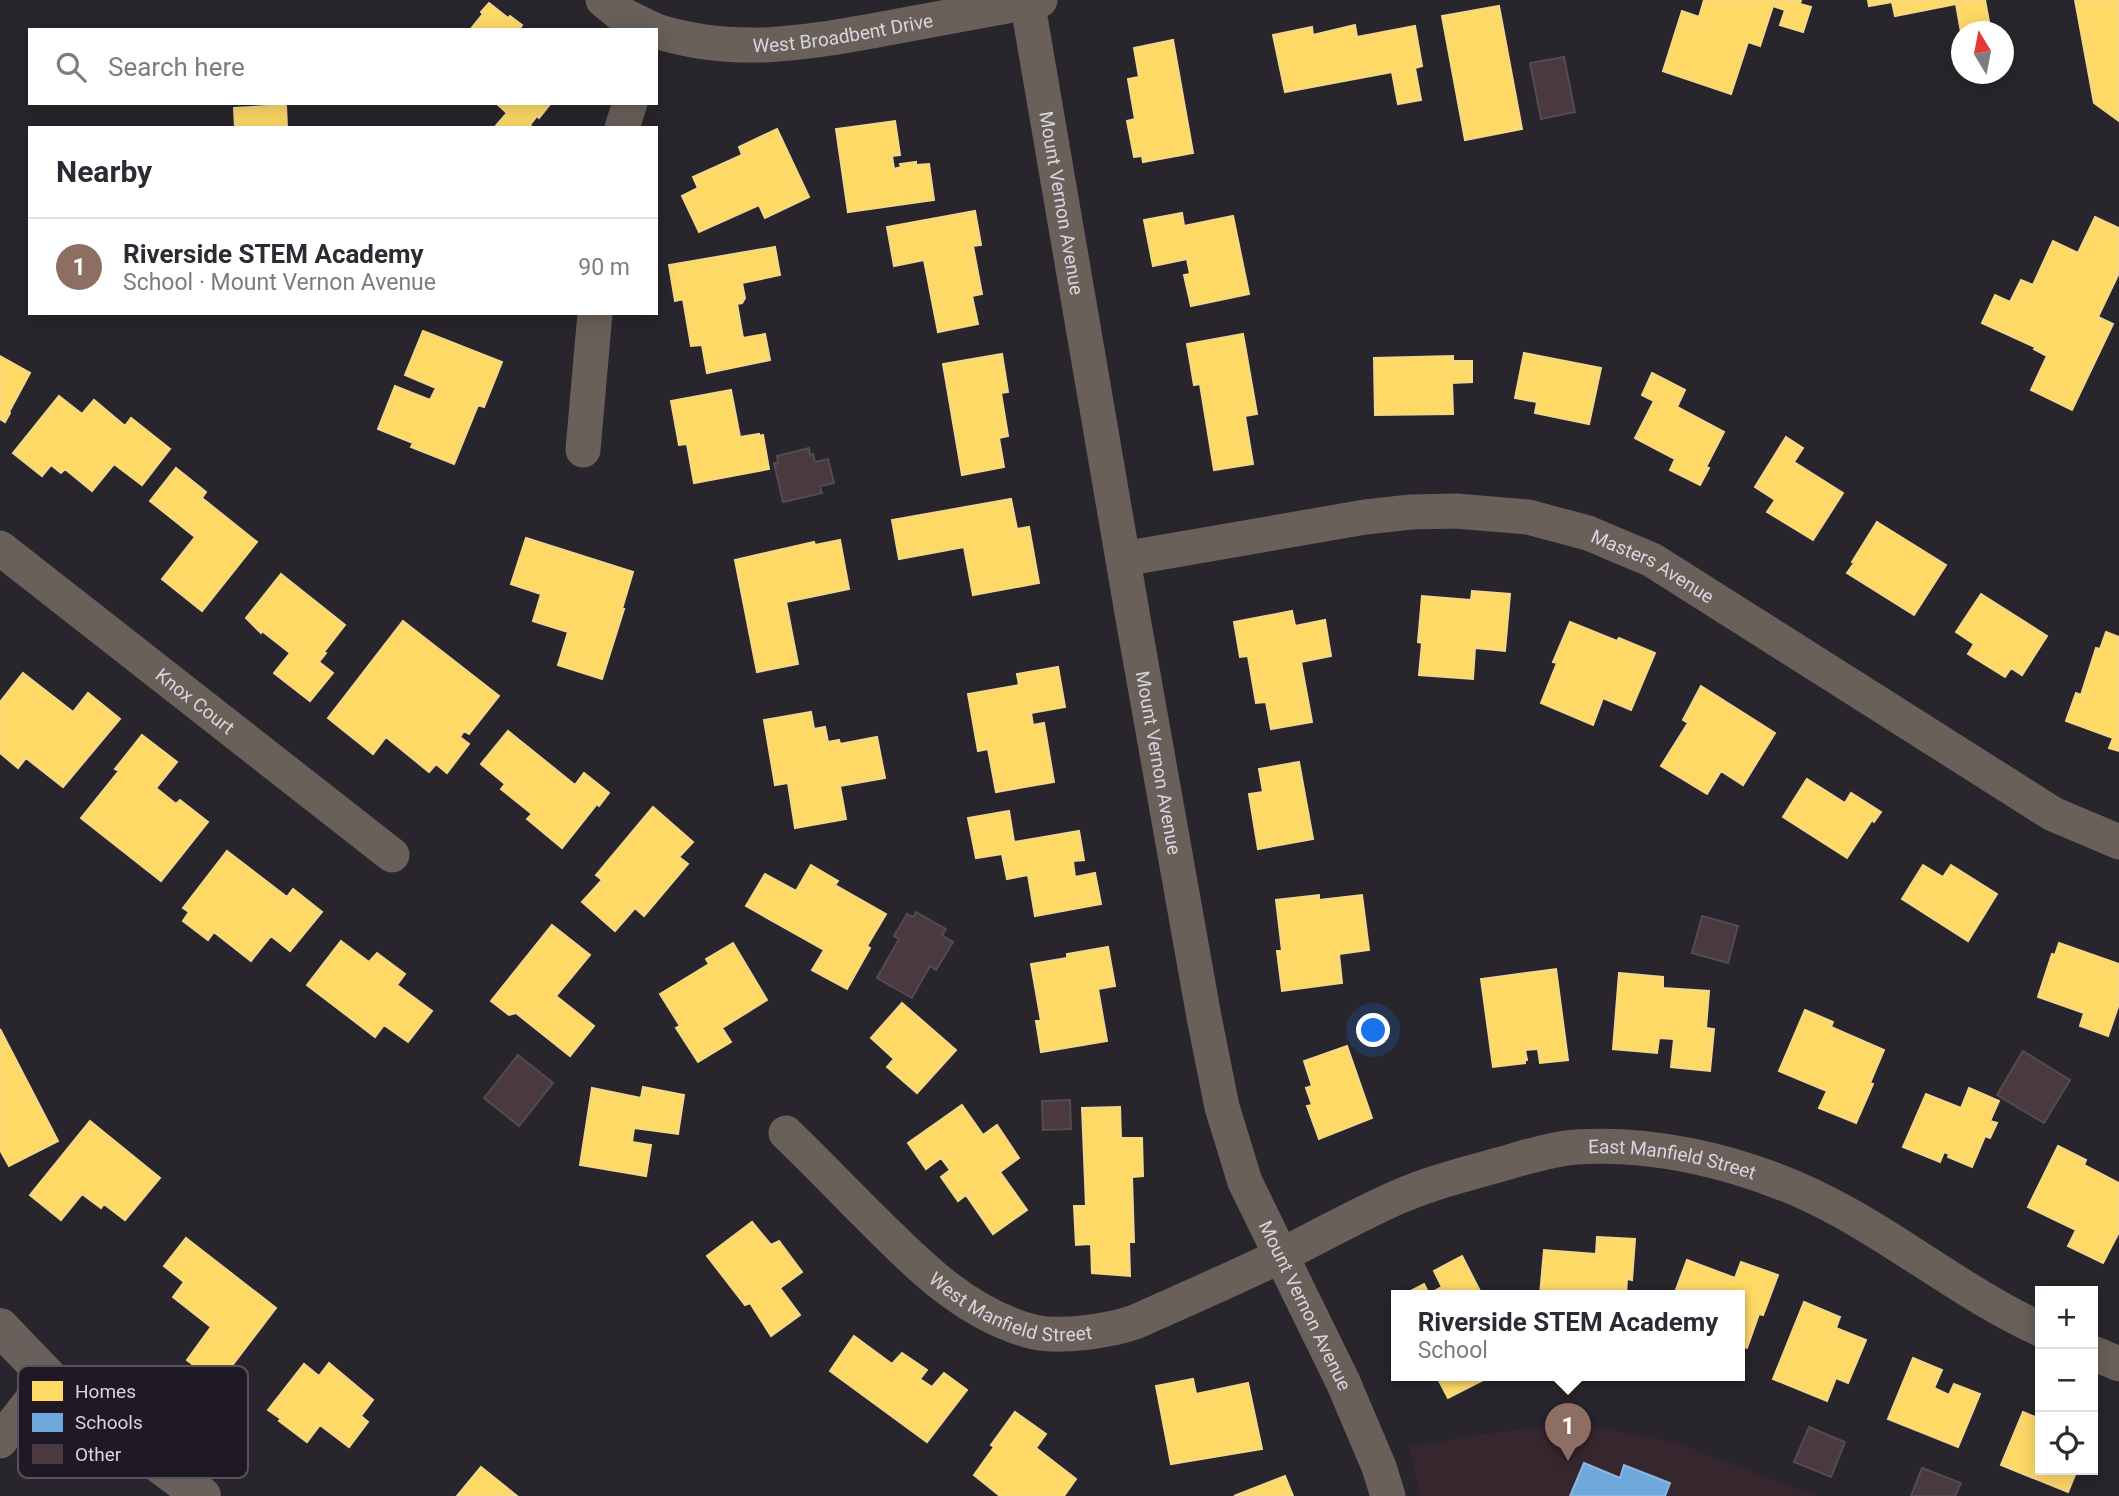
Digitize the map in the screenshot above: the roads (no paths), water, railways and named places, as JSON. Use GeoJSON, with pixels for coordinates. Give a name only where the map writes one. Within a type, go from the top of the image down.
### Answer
{"type":"FeatureCollection","features":[{"type":"Feature","properties":{"kind":"main road"},"geometry":{"type":"LineString","coordinates":[[0,1327],[37,1366]]}},
{"type":"Feature","properties":{"kind":"main road"},"geometry":{"type":"LineString","coordinates":[[178,1478],[202,1496]]}},
{"type":"Feature","properties":{"kind":"street","name":"West Broadbent Drive"},"geometry":{"type":"LineString","coordinates":[[603,0],[620,13],[648,28]]}},
{"type":"Feature","properties":{"kind":"street","name":"West Broadbent Drive"},"geometry":{"type":"LineString","coordinates":[[658,32],[702,43],[746,46],[809,42],[1032,1]]}},
{"type":"Feature","properties":{"kind":"street","name":"Mount Vernon Avenue"},"geometry":{"type":"LineString","coordinates":[[1032,1],[1123,559],[1222,1107],[1245,1182],[1343,1382],[1379,1466],[1388,1496]]}},
{"type":"Feature","properties":{"kind":"street"},"geometry":{"type":"LineString","coordinates":[[623,126],[629,105]]}},
{"type":"Feature","properties":{"kind":"street"},"geometry":{"type":"LineString","coordinates":[[583,450],[595,315]]}},
{"type":"Feature","properties":{"kind":"street","name":"Masters Avenue"},"geometry":{"type":"LineString","coordinates":[[1123,559],[1364,517],[1411,512],[1456,511],[1528,517],[1588,533],[1652,560],[2053,814],[2119,842]]}},
{"type":"Feature","properties":{"kind":"street","name":"Knox Court"},"geometry":{"type":"LineString","coordinates":[[0,548],[392,855]]}},
{"type":"Feature","properties":{"kind":"street","name":"West Manfield Street"},"geometry":{"type":"LineString","coordinates":[[786,1133],[902,1250],[943,1286],[1005,1322],[1036,1332],[1115,1329],[1281,1255]]}},
{"type":"Feature","properties":{"kind":"street","name":"East Manfield Street"},"geometry":{"type":"LineString","coordinates":[[1281,1255],[1398,1197],[1453,1177],[1573,1147],[1626,1147],[1684,1154],[1746,1170],[1798,1189],[1854,1219],[1969,1290],[2035,1326]]}},
{"type":"Feature","properties":{"kind":"street"},"geometry":{"type":"LineString","coordinates":[[2098,1355],[2119,1364]]}},
{"type":"Feature","properties":{"kind":"street"},"geometry":{"type":"LineString","coordinates":[[0,1441],[18,1418]]}},
{"type":"Feature","properties":{"kind":"place","name":"Riverside STEM Academy"},"geometry":{"type":"Point","coordinates":[1568,1461]}}]}
